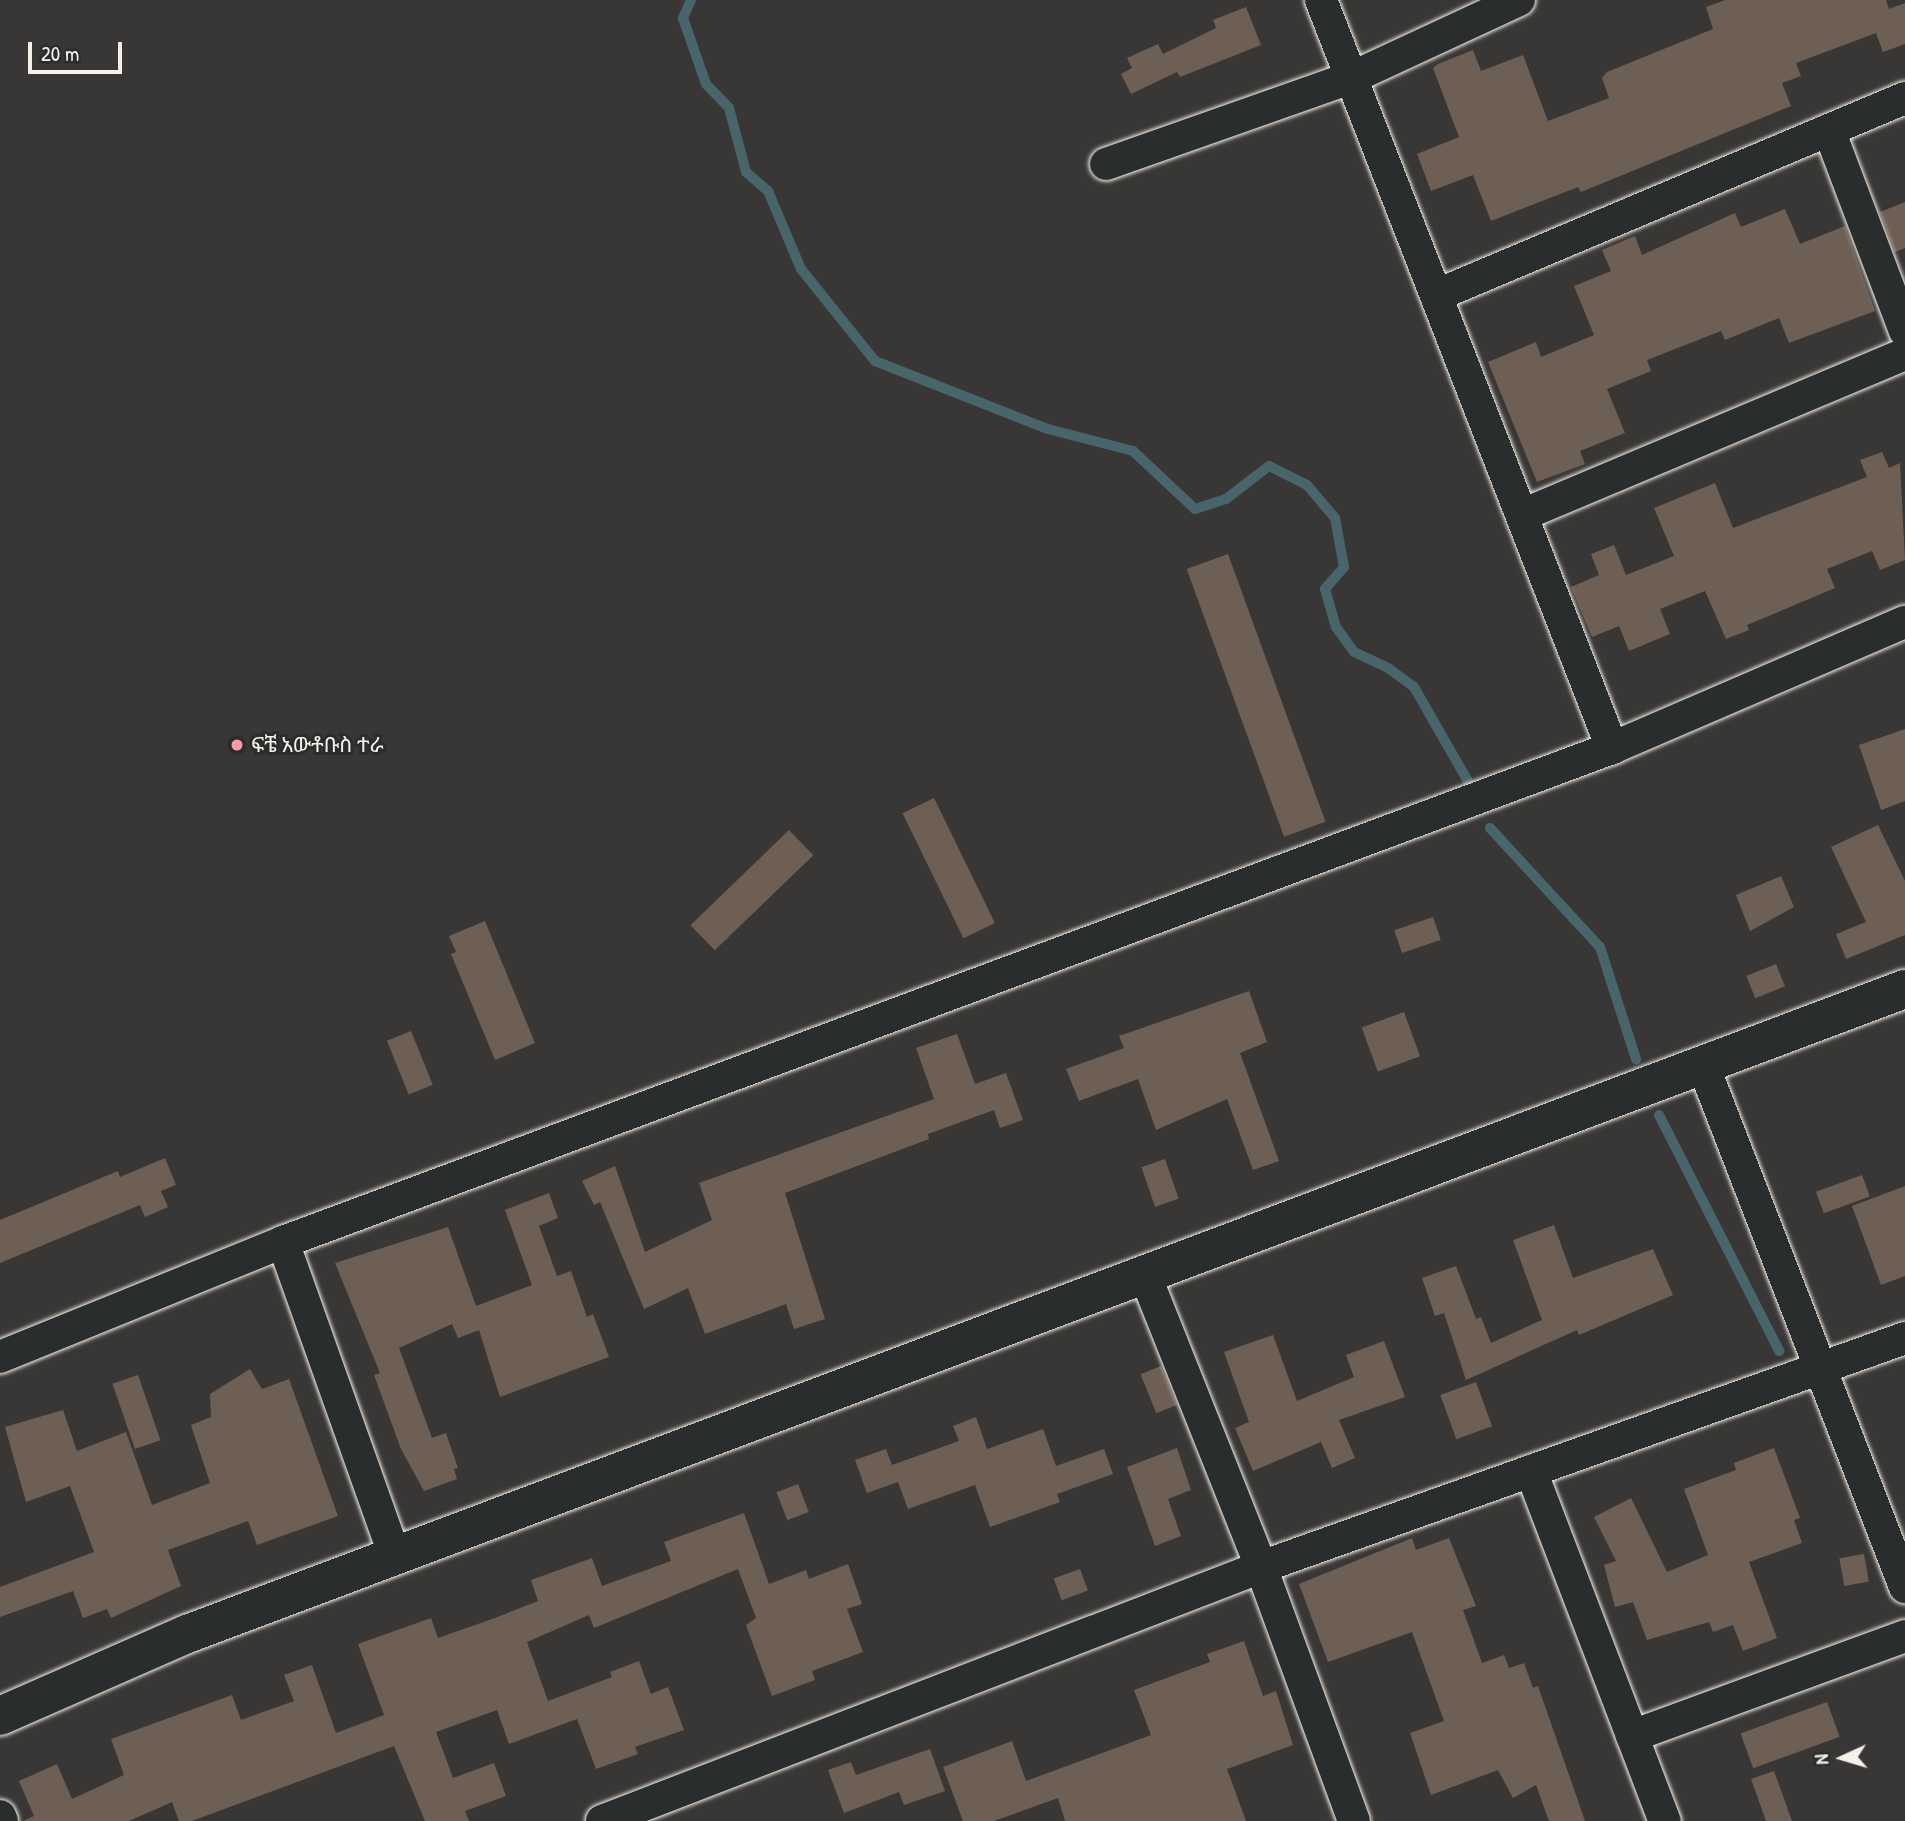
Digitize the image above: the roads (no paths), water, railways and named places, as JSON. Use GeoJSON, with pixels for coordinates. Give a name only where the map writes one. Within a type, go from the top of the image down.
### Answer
{"type":"FeatureCollection","features":[{"type":"Feature","properties":{"kind":"street"},"geometry":{"type":"LineString","coordinates":[[1321,0],[1612,748]]}},
{"type":"Feature","properties":{"kind":"street"},"geometry":{"type":"LineString","coordinates":[[1106,164],[1353,77],[1519,0]]}},
{"type":"Feature","properties":{"kind":"street"},"geometry":{"type":"LineString","coordinates":[[1437,295],[1905,98]]}},
{"type":"Feature","properties":{"kind":"street"},"geometry":{"type":"LineString","coordinates":[[1829,130],[1905,331]]}},
{"type":"Feature","properties":{"kind":"street"},"geometry":{"type":"LineString","coordinates":[[1522,516],[1905,354]]}},
{"type":"Feature","properties":{"kind":"street"},"geometry":{"type":"LineString","coordinates":[[0,1357],[283,1242],[1612,748],[1905,622]]}},
{"type":"Feature","properties":{"kind":"street"},"geometry":{"type":"LineString","coordinates":[[0,1716],[187,1634],[1905,989]]}},
{"type":"Feature","properties":{"kind":"street"},"geometry":{"type":"LineString","coordinates":[[1703,1065],[1905,1587]]}},
{"type":"Feature","properties":{"kind":"street"},"geometry":{"type":"LineString","coordinates":[[283,1242],[395,1556]]}},
{"type":"Feature","properties":{"kind":"street"},"geometry":{"type":"LineString","coordinates":[[1145,1275],[1261,1567],[1354,1821]]}},
{"type":"Feature","properties":{"kind":"street"},"geometry":{"type":"LineString","coordinates":[[602,1821],[1261,1567],[1905,1338]]}},
{"type":"Feature","properties":{"kind":"street"},"geometry":{"type":"LineString","coordinates":[[1531,1471],[1665,1821]]}},
{"type":"Feature","properties":{"kind":"street"},"geometry":{"type":"LineString","coordinates":[[1632,1736],[1905,1636]]}},
{"type":"Feature","properties":{"kind":"waterway"},"geometry":{"type":"LineString","coordinates":[[691,0],[683,18],[706,84],[729,108],[746,172],[768,191],[801,269],[875,361],[1048,429],[1133,451],[1195,509],[1226,499],[1269,466],[1307,485],[1335,518],[1344,567],[1325,589],[1336,627],[1354,652],[1388,668],[1414,687],[1469,783]]}},
{"type":"Feature","properties":{"kind":"waterway"},"geometry":{"type":"LineString","coordinates":[[1490,828],[1600,947],[1636,1059]]}},
{"type":"Feature","properties":{"kind":"waterway"},"geometry":{"type":"LineString","coordinates":[[1659,1115],[1779,1351]]}},
{"type":"Feature","properties":{"kind":"place","name":"ፍቼ አውቶቡስ ተራ"},"geometry":{"type":"Point","coordinates":[237,745]}}]}
